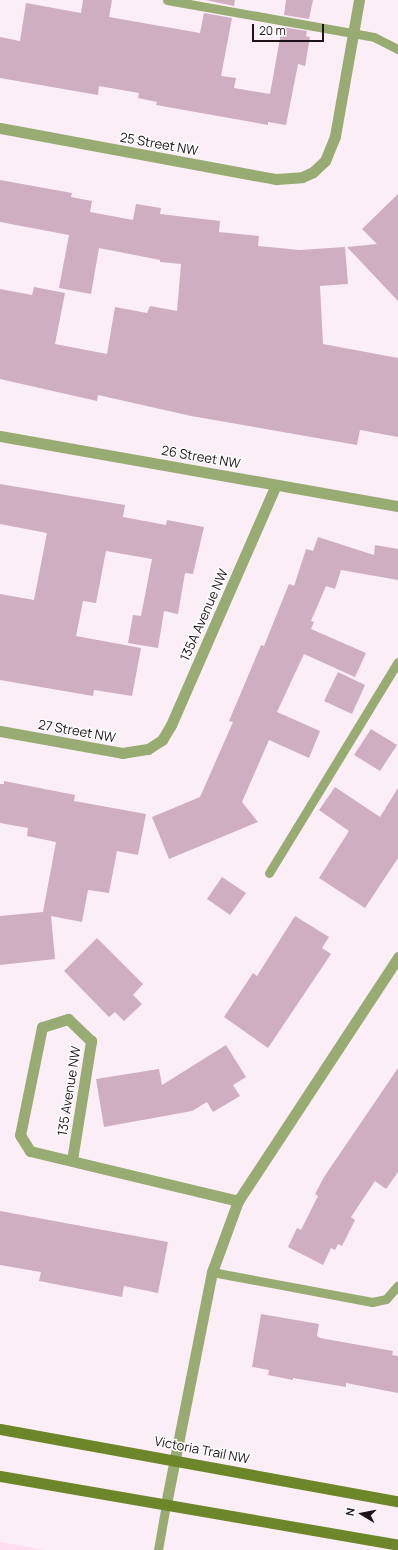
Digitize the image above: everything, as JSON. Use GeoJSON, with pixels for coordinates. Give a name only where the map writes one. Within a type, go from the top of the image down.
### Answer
{"type":"FeatureCollection","features":[{"type":"Feature","properties":{"kind":"main road","name":"Victoria Trail NW"},"geometry":{"type":"LineString","coordinates":[[0,1429],[398,1501]]}},
{"type":"Feature","properties":{"kind":"main road"},"geometry":{"type":"LineString","coordinates":[[0,1476],[166,1504],[382,1546],[398,1545]]}},
{"type":"Feature","properties":{"kind":"street"},"geometry":{"type":"LineString","coordinates":[[354,34],[359,0]]}},
{"type":"Feature","properties":{"kind":"street","name":"25 Street NW"},"geometry":{"type":"LineString","coordinates":[[0,128],[276,179],[302,177],[313,172],[325,161],[335,136],[354,34]]}},
{"type":"Feature","properties":{"kind":"street","name":"26 Street NW"},"geometry":{"type":"LineString","coordinates":[[0,436],[398,506]]}},
{"type":"Feature","properties":{"kind":"street","name":"135A Avenue NW"},"geometry":{"type":"LineString","coordinates":[[148,749],[162,740],[171,725],[276,485]]}},
{"type":"Feature","properties":{"kind":"street","name":"27 Street NW"},"geometry":{"type":"LineString","coordinates":[[0,731],[122,753],[148,749]]}},
{"type":"Feature","properties":{"kind":"street"},"geometry":{"type":"LineString","coordinates":[[166,1504],[176,1460],[212,1272],[238,1201],[398,957]]}},
{"type":"Feature","properties":{"kind":"street","name":"135 Avenue NW"},"geometry":{"type":"LineString","coordinates":[[72,1160],[91,1042],[68,1019],[42,1026],[20,1135],[30,1151],[238,1201]]}},
{"type":"Feature","properties":{"kind":"lane"},"geometry":{"type":"LineString","coordinates":[[166,0],[374,37],[398,49]]}},
{"type":"Feature","properties":{"kind":"lane"},"geometry":{"type":"LineString","coordinates":[[269,873],[398,662]]}},
{"type":"Feature","properties":{"kind":"lane"},"geometry":{"type":"LineString","coordinates":[[212,1272],[372,1302],[386,1299],[398,1285]]}},
{"type":"Feature","properties":{"kind":"lane"},"geometry":{"type":"LineString","coordinates":[[158,1550],[166,1504]]}},
{"type":"Feature","properties":{"kind":"shaded area"},"geometry":{"type":"Polygon","coordinates":[[[0,1542],[45,1550],[0,1550],[0,1542]]]}},
{"type":"Feature","properties":{"kind":"building"},"geometry":{"type":"Polygon","coordinates":[[[83,0],[112,0],[109,17],[200,33],[204,13],[232,18],[221,76],[236,78],[234,88],[270,94],[282,27],[307,31],[306,36],[310,37],[305,66],[298,64],[286,125],[268,122],[268,125],[156,105],[157,102],[138,98],[139,93],[99,86],[98,95],[0,78],[0,37],[20,41],[26,3],[81,13],[83,0]]]}},
{"type":"Feature","properties":{"kind":"building"},"geometry":{"type":"Polygon","coordinates":[[[206,0],[235,0],[234,6],[206,0]]]}},
{"type":"Feature","properties":{"kind":"building"},"geometry":{"type":"Polygon","coordinates":[[[286,0],[313,0],[309,19],[284,15],[286,0]]]}},
{"type":"Feature","properties":{"kind":"building"},"geometry":{"type":"Polygon","coordinates":[[[0,180],[72,193],[71,197],[92,201],[90,212],[133,220],[136,204],[161,208],[160,214],[220,221],[219,232],[259,236],[258,246],[300,250],[345,247],[348,284],[320,286],[323,344],[398,358],[398,437],[360,430],[357,445],[191,416],[98,395],[97,401],[0,379],[0,289],[32,295],[34,287],[65,293],[55,344],[107,354],[115,307],[147,313],[150,306],[177,311],[181,264],[160,262],[160,260],[99,248],[91,294],[59,288],[69,235],[0,222],[0,180]]]}},
{"type":"Feature","properties":{"kind":"building"},"geometry":{"type":"Polygon","coordinates":[[[398,194],[398,301],[347,247],[377,244],[362,229],[398,194]]]}},
{"type":"Feature","properties":{"kind":"building"},"geometry":{"type":"Polygon","coordinates":[[[0,484],[125,505],[123,517],[166,525],[167,520],[204,527],[193,574],[185,573],[178,614],[164,611],[158,648],[128,643],[133,615],[141,616],[152,559],[106,551],[96,603],[83,601],[76,636],[141,648],[132,696],[94,690],[93,696],[0,680],[0,594],[34,600],[47,533],[0,524],[0,484]]]}},
{"type":"Feature","properties":{"kind":"building"},"geometry":{"type":"Polygon","coordinates":[[[318,537],[374,555],[375,545],[398,549],[398,580],[341,570],[335,589],[326,586],[311,621],[314,622],[311,629],[366,653],[355,677],[304,654],[277,712],[320,731],[309,758],[269,740],[242,802],[258,822],[169,859],[152,817],[200,797],[233,722],[229,721],[261,645],[264,646],[289,584],[294,586],[306,549],[313,551],[318,537]]]}},
{"type":"Feature","properties":{"kind":"building"},"geometry":{"type":"Polygon","coordinates":[[[338,672],[365,685],[352,714],[324,701],[338,672]]]}},
{"type":"Feature","properties":{"kind":"building"},"geometry":{"type":"Polygon","coordinates":[[[371,729],[397,745],[380,771],[354,755],[371,729]]]}},
{"type":"Feature","properties":{"kind":"building"},"geometry":{"type":"Polygon","coordinates":[[[4,781],[75,795],[74,801],[146,814],[138,855],[117,851],[109,893],[88,890],[82,922],[51,916],[55,959],[0,965],[0,916],[43,912],[56,842],[27,836],[28,828],[0,823],[0,784],[4,784],[4,781]]]}},
{"type":"Feature","properties":{"kind":"building"},"geometry":{"type":"Polygon","coordinates":[[[335,787],[380,817],[398,788],[398,858],[365,908],[319,878],[349,831],[319,810],[335,787]]]}},
{"type":"Feature","properties":{"kind":"building"},"geometry":{"type":"Polygon","coordinates":[[[222,877],[246,893],[230,915],[207,899],[222,877]]]}},
{"type":"Feature","properties":{"kind":"building"},"geometry":{"type":"Polygon","coordinates":[[[295,916],[329,937],[322,948],[331,954],[268,1048],[224,1017],[253,973],[257,976],[295,916]]]}},
{"type":"Feature","properties":{"kind":"building"},"geometry":{"type":"Polygon","coordinates":[[[97,938],[143,984],[133,995],[142,1004],[124,1021],[115,1012],[109,1017],[64,971],[97,938]]]}},
{"type":"Feature","properties":{"kind":"building"},"geometry":{"type":"Polygon","coordinates":[[[226,1045],[246,1077],[233,1085],[240,1096],[213,1112],[207,1102],[192,1111],[104,1127],[96,1079],[159,1069],[162,1085],[226,1045]]]}},
{"type":"Feature","properties":{"kind":"building"},"geometry":{"type":"Polygon","coordinates":[[[398,1068],[398,1172],[386,1189],[375,1181],[351,1217],[355,1220],[342,1246],[338,1244],[335,1250],[331,1248],[323,1265],[288,1247],[297,1228],[301,1230],[318,1196],[315,1194],[324,1177],[398,1068]]]}},
{"type":"Feature","properties":{"kind":"building"},"geometry":{"type":"Polygon","coordinates":[[[0,1211],[168,1242],[158,1293],[124,1286],[122,1297],[39,1281],[41,1272],[0,1265],[0,1211]]]}},
{"type":"Feature","properties":{"kind":"building"},"geometry":{"type":"Polygon","coordinates":[[[261,1314],[319,1324],[317,1336],[320,1338],[393,1351],[392,1355],[398,1356],[398,1393],[346,1383],[346,1387],[293,1378],[293,1380],[268,1375],[269,1370],[252,1367],[261,1314]]]}}]}
